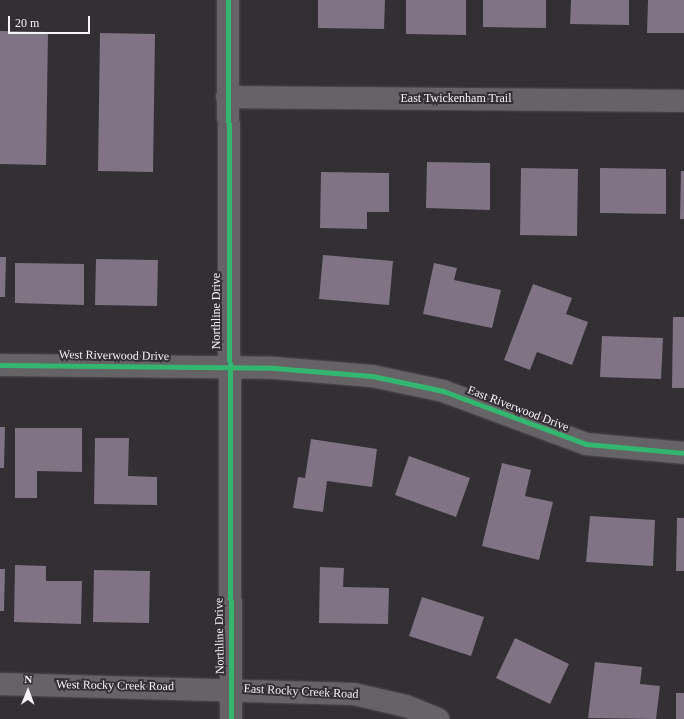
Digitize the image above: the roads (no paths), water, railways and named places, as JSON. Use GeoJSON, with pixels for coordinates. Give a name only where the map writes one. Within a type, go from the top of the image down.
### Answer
{"type":"FeatureCollection","features":[{"type":"Feature","properties":{"kind":"street","name":"Northline Drive"},"geometry":{"type":"LineString","coordinates":[[228,0],[227,368],[231,719]]}},
{"type":"Feature","properties":{"kind":"street","name":"East Twickenham Trail"},"geometry":{"type":"LineString","coordinates":[[227,97],[684,101]]}},
{"type":"Feature","properties":{"kind":"street","name":"West Riverwood Drive"},"geometry":{"type":"LineString","coordinates":[[0,365],[227,368]]}},
{"type":"Feature","properties":{"kind":"street","name":"East Riverwood Drive"},"geometry":{"type":"LineString","coordinates":[[227,368],[337,372],[408,382],[443,391],[586,444],[684,452]]}},
{"type":"Feature","properties":{"kind":"street","name":"West Rocky Creek Road"},"geometry":{"type":"LineString","coordinates":[[0,684],[231,688]]}},
{"type":"Feature","properties":{"kind":"street","name":"East Rocky Creek Road"},"geometry":{"type":"LineString","coordinates":[[231,688],[354,694],[406,706],[438,719]]}}]}
